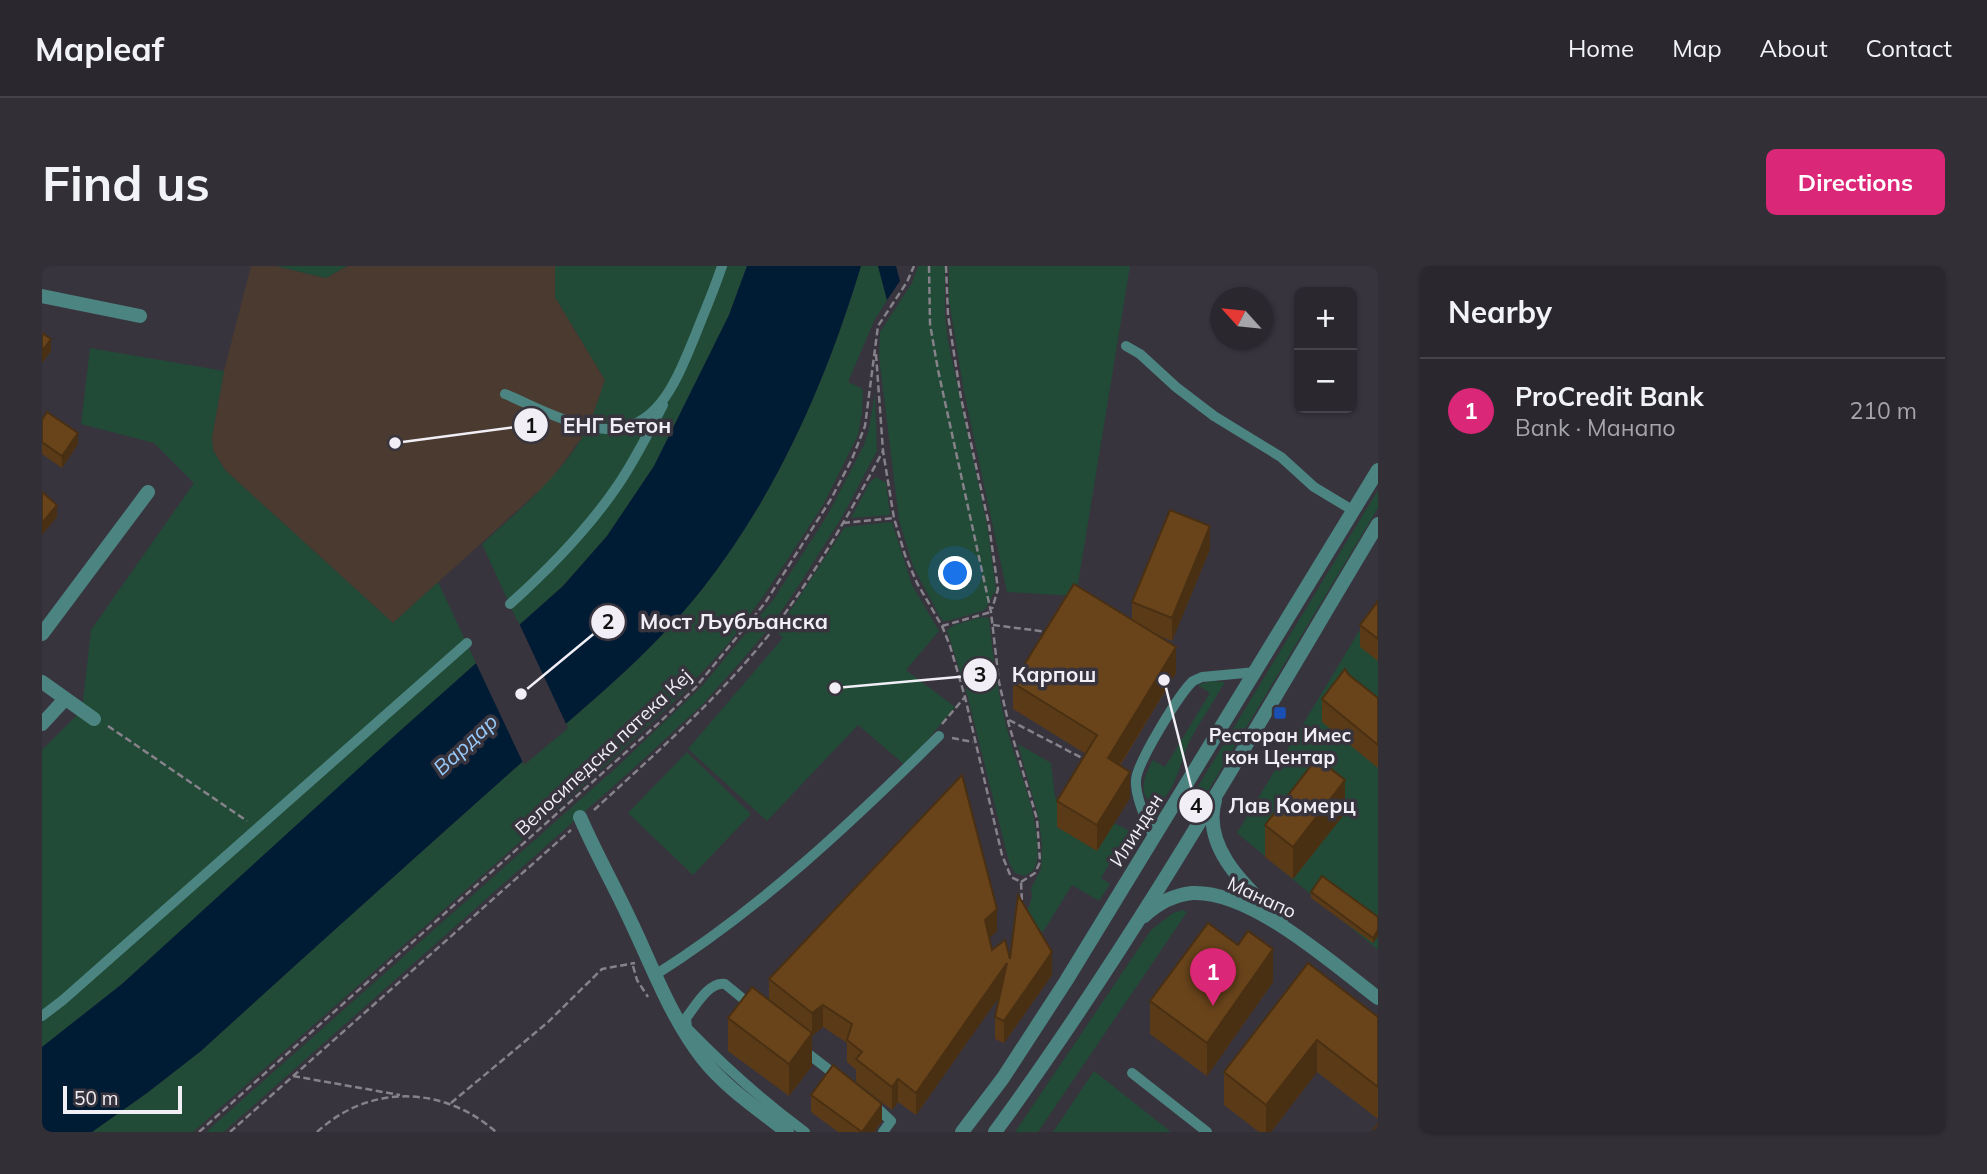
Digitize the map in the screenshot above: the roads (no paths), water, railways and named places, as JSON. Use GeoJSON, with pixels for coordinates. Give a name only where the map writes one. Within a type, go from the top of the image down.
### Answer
{"type":"FeatureCollection","features":[{"type":"Feature","properties":{"kind":"street"},"geometry":{"type":"LineString","coordinates":[[42,296],[140,316]]}},
{"type":"Feature","properties":{"kind":"street","name":"Илинден"},"geometry":{"type":"LineString","coordinates":[[962,1132],[1010,1067],[1154,838],[1378,470]]}},
{"type":"Feature","properties":{"kind":"street"},"geometry":{"type":"LineString","coordinates":[[42,634],[148,492]]}},
{"type":"Feature","properties":{"kind":"street"},"geometry":{"type":"LineString","coordinates":[[995,1132],[1135,924],[1378,524]]}},
{"type":"Feature","properties":{"kind":"street"},"geometry":{"type":"LineString","coordinates":[[42,682],[94,719]]}},
{"type":"Feature","properties":{"kind":"street"},"geometry":{"type":"LineString","coordinates":[[42,724],[65,699]]}},
{"type":"Feature","properties":{"kind":"street","name":"Манапо"},"geometry":{"type":"LineString","coordinates":[[1220,787],[1212,817],[1220,850],[1243,881],[1297,936]]}},
{"type":"Feature","properties":{"kind":"street"},"geometry":{"type":"LineString","coordinates":[[580,817],[678,1021],[703,1059],[728,1086],[787,1132]]}},
{"type":"Feature","properties":{"kind":"street","name":"Манапо"},"geometry":{"type":"LineString","coordinates":[[1135,924],[1164,901],[1183,894],[1225,898],[1247,907],[1297,936],[1378,997]]}},
{"type":"Feature","properties":{"kind":"lane"},"geometry":{"type":"LineString","coordinates":[[510,604],[538,578],[602,507],[631,464],[669,392],[722,266]]}},
{"type":"Feature","properties":{"kind":"lane"},"geometry":{"type":"LineString","coordinates":[[1126,346],[1140,354],[1175,387],[1205,409],[1281,457],[1314,487],[1354,511]]}},
{"type":"Feature","properties":{"kind":"lane"},"geometry":{"type":"LineString","coordinates":[[505,394],[590,427],[616,429],[635,424],[644,418],[669,392]]}},
{"type":"Feature","properties":{"kind":"lane"},"geometry":{"type":"LineString","coordinates":[[42,1016],[467,643]]}},
{"type":"Feature","properties":{"kind":"lane"},"geometry":{"type":"LineString","coordinates":[[1154,838],[1136,786],[1137,771],[1146,754],[1193,681],[1202,677],[1256,672]]}},
{"type":"Feature","properties":{"kind":"lane"},"geometry":{"type":"LineString","coordinates":[[655,975],[761,900],[939,736]]}},
{"type":"Feature","properties":{"kind":"lane"},"geometry":{"type":"LineString","coordinates":[[761,1014],[719,982],[686,1018],[685,1023],[712,1054],[805,1132]]}},
{"type":"Feature","properties":{"kind":"lane"},"geometry":{"type":"LineString","coordinates":[[798,1045],[849,1085]]}},
{"type":"Feature","properties":{"kind":"lane"},"geometry":{"type":"LineString","coordinates":[[1132,1073],[1207,1132]]}},
{"type":"Feature","properties":{"kind":"lane"},"geometry":{"type":"LineString","coordinates":[[869,1101],[890,1117],[891,1121],[883,1132]]}},
{"type":"Feature","properties":{"kind":"water","name":"Вардар"},"geometry":{"type":"Polygon","coordinates":[[[747,266],[861,266],[832,351],[797,434],[754,513],[703,588],[636,661],[201,1051],[92,1132],[42,1132],[42,1047],[122,984],[563,586],[607,536],[654,466],[729,315],[747,266]]]}},
{"type":"Feature","properties":{"kind":"water"},"geometry":{"type":"Polygon","coordinates":[[[878,266],[896,266],[900,281],[887,300],[878,266]]]}},
{"type":"Feature","properties":{"kind":"place","name":"ЕНГ Бетон"},"geometry":{"type":"Point","coordinates":[395,443]}},
{"type":"Feature","properties":{"kind":"place","name":"Лав Комерц"},"geometry":{"type":"Point","coordinates":[1164,680]}},
{"type":"Feature","properties":{"kind":"place","name":"Карпош"},"geometry":{"type":"Point","coordinates":[835,688]}},
{"type":"Feature","properties":{"kind":"place","name":"Мост Љубљанска"},"geometry":{"type":"Point","coordinates":[521,694]}},
{"type":"Feature","properties":{"kind":"place","name":"Ресторан Имес кон Центар"},"geometry":{"type":"Point","coordinates":[1280,713]}},
{"type":"Feature","properties":{"kind":"place","name":"ProCredit Bank"},"geometry":{"type":"Point","coordinates":[1213,1006]}}]}
